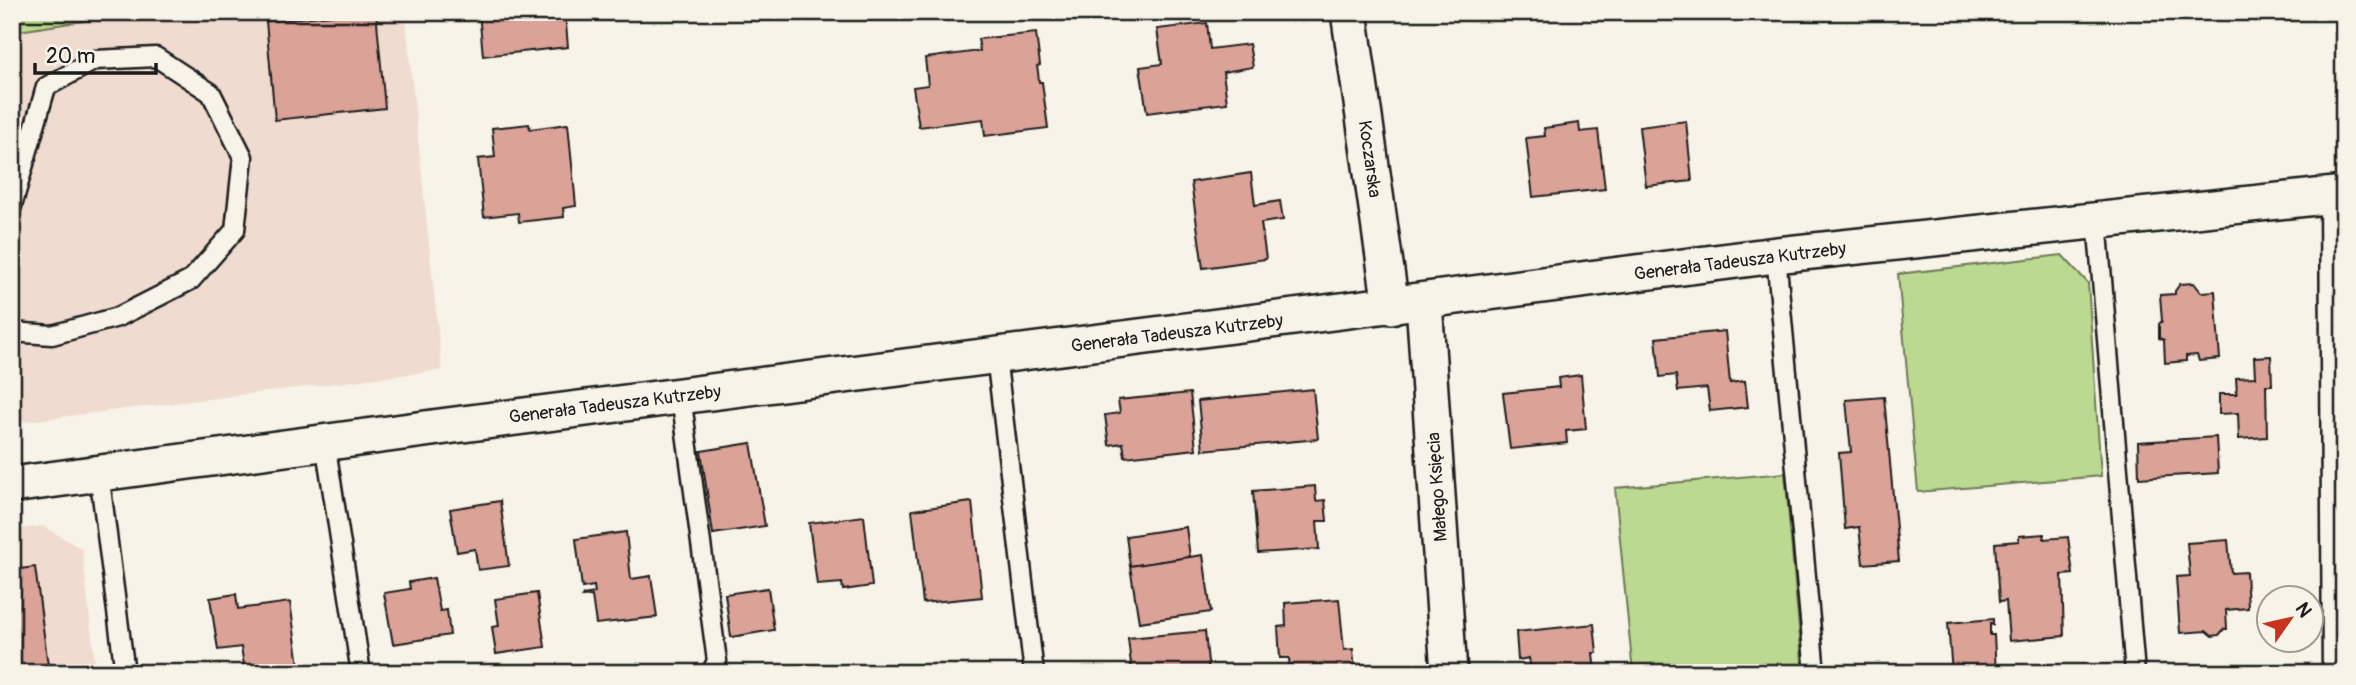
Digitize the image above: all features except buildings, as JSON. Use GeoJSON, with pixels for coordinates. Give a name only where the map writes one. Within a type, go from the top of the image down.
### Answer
{"type":"FeatureCollection","features":[{"type":"Feature","properties":{"kind":"street","name":"Koczarska"},"geometry":{"type":"LineString","coordinates":[[1349,12],[1408,304]]}},
{"type":"Feature","properties":{"kind":"street","name":"Generała Tadeusza Kutrzeby"},"geometry":{"type":"LineString","coordinates":[[12,485],[325,442],[1776,255],[2336,195]]}},
{"type":"Feature","properties":{"kind":"street","name":"Małego Księcia"},"geometry":{"type":"LineString","coordinates":[[1408,304],[1449,673]]}},
{"type":"Feature","properties":{"kind":"lane"},"geometry":{"type":"LineString","coordinates":[[12,206],[46,87],[95,60],[156,58],[211,93],[243,157],[235,230],[191,280],[118,317],[52,335],[12,332]]}},
{"type":"Feature","properties":{"kind":"lane"},"geometry":{"type":"LineString","coordinates":[[2332,673],[2336,195]]}},
{"type":"Feature","properties":{"kind":"lane"},"geometry":{"type":"LineString","coordinates":[[2097,220],[2135,673]]}},
{"type":"Feature","properties":{"kind":"lane"},"geometry":{"type":"LineString","coordinates":[[1776,255],[1815,673]]}},
{"type":"Feature","properties":{"kind":"lane"},"geometry":{"type":"LineString","coordinates":[[996,356],[1034,673]]}},
{"type":"Feature","properties":{"kind":"lane"},"geometry":{"type":"LineString","coordinates":[[681,396],[717,661],[711,673]]}},
{"type":"Feature","properties":{"kind":"lane"},"geometry":{"type":"LineString","coordinates":[[325,442],[361,673]]}},
{"type":"Feature","properties":{"kind":"lane"},"geometry":{"type":"LineString","coordinates":[[99,473],[125,673]]}},
{"type":"Feature","properties":{"kind":"shaded area"},"geometry":{"type":"Polygon","coordinates":[[[142,12],[405,12],[442,370],[12,423],[12,32],[142,12]]]}},
{"type":"Feature","properties":{"kind":"shaded area"},"geometry":{"type":"Polygon","coordinates":[[[43,526],[82,549],[96,673],[12,673],[12,530],[43,526]]]}},
{"type":"Feature","properties":{"kind":"green space"},"geometry":{"type":"Polygon","coordinates":[[[12,12],[142,12],[12,32],[12,12]]]}},
{"type":"Feature","properties":{"kind":"green space"},"geometry":{"type":"Polygon","coordinates":[[[2062,255],[2088,283],[2101,476],[1918,492],[1898,274],[2062,255]]]}},
{"type":"Feature","properties":{"kind":"green space"},"geometry":{"type":"Polygon","coordinates":[[[1785,473],[1803,673],[1633,673],[1615,488],[1785,473]]]}}]}
